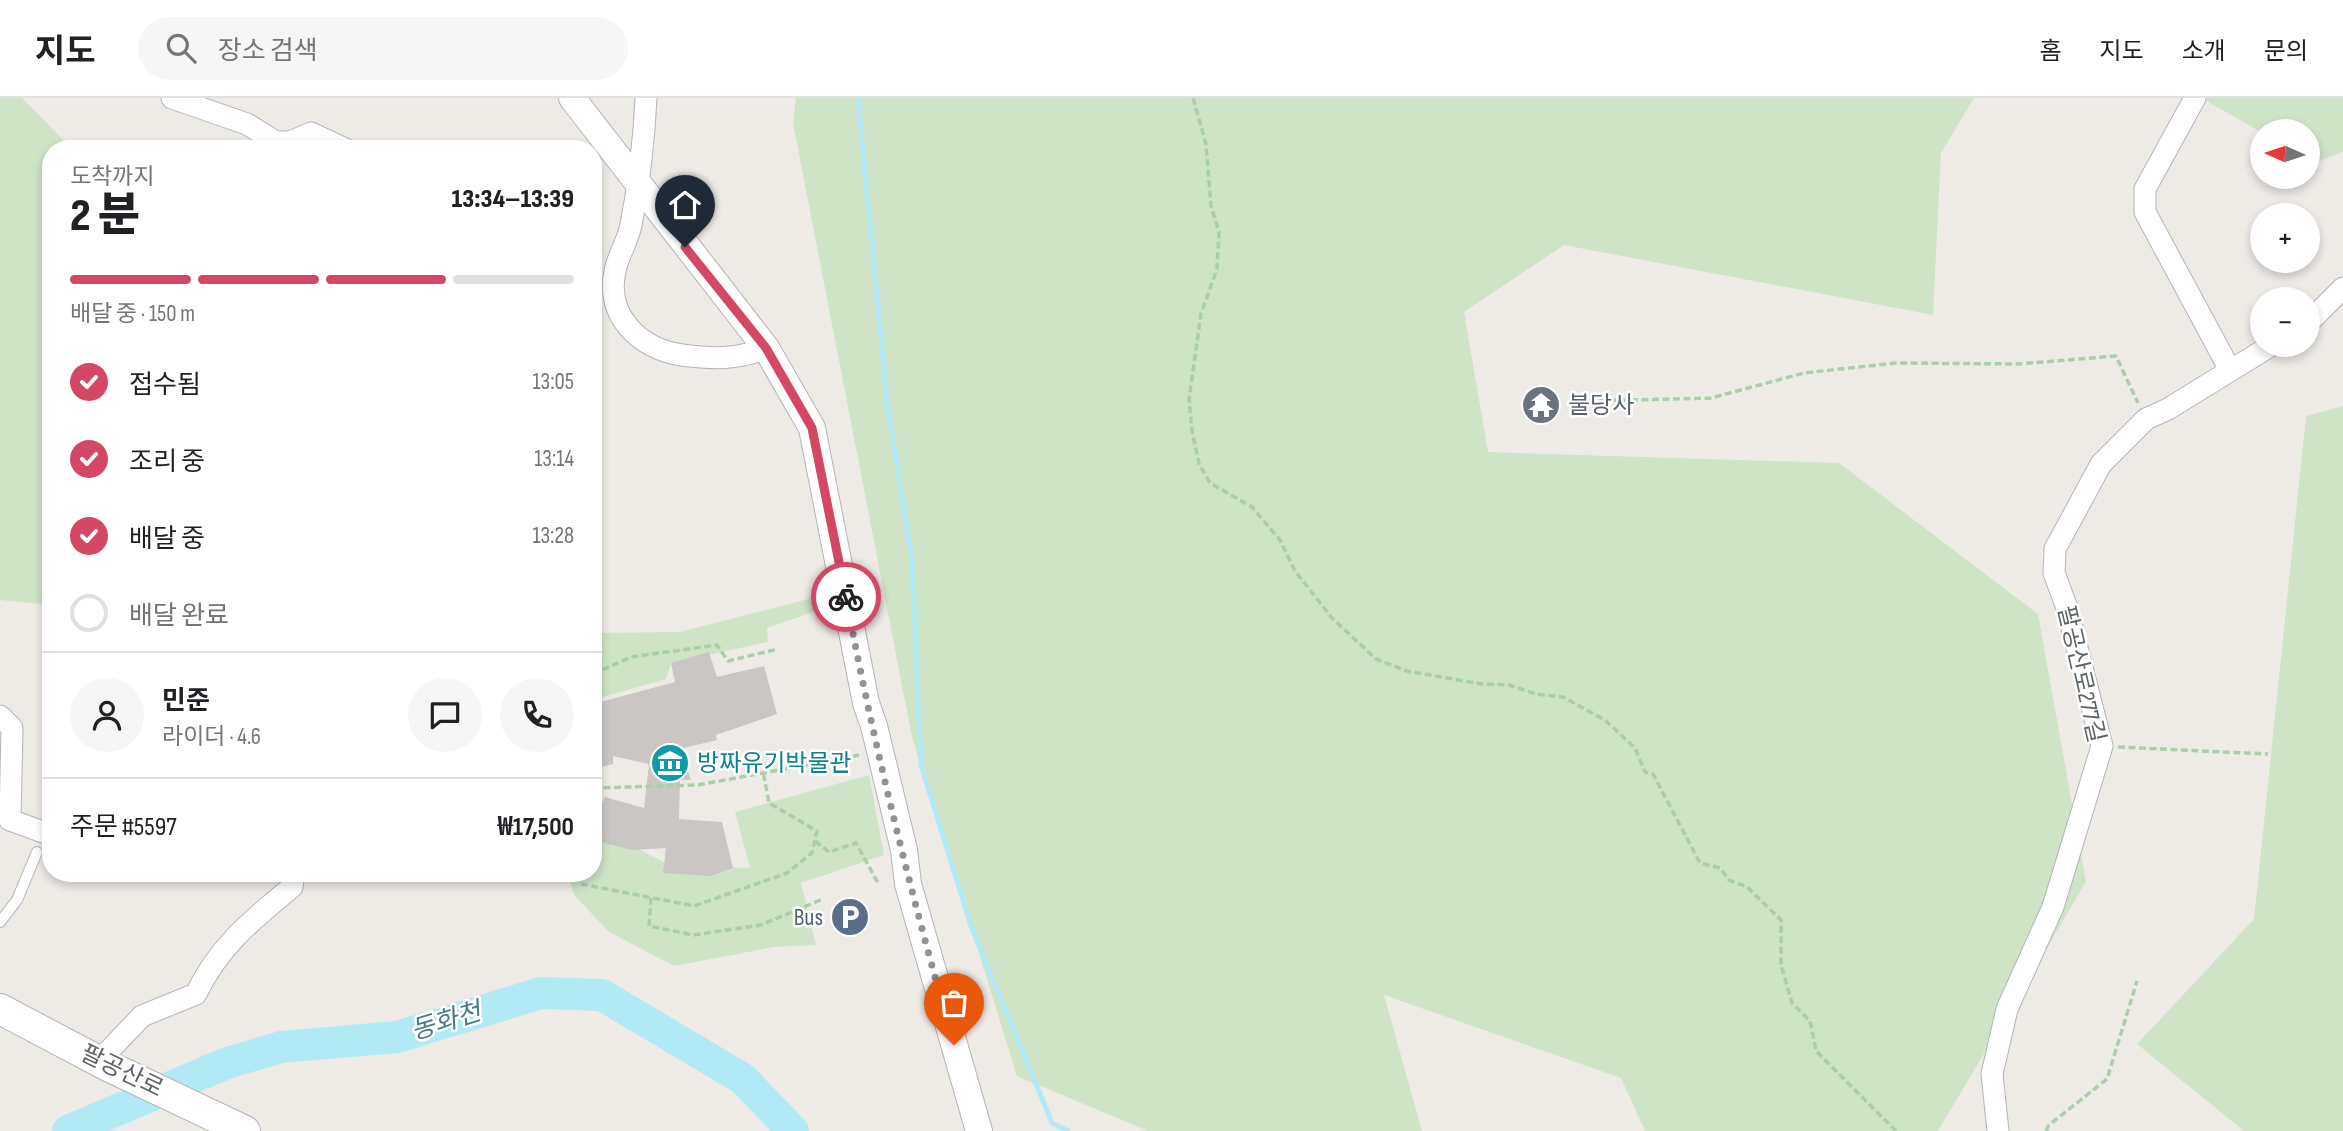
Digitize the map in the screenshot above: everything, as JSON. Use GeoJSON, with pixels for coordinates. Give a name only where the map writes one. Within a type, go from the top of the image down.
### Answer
{"type":"FeatureCollection","features":[{"type":"Feature","properties":{"kind":"main road","name":"팔공산로"},"geometry":{"type":"LineString","coordinates":[[0,1009],[104,1064],[245,1131]]}},
{"type":"Feature","properties":{"kind":"street"},"geometry":{"type":"LineString","coordinates":[[172,98],[247,124],[273,140]]}},
{"type":"Feature","properties":{"kind":"street"},"geometry":{"type":"LineString","coordinates":[[572,98],[637,187],[766,348],[812,428],[866,703],[904,850],[908,884],[979,1131]]}},
{"type":"Feature","properties":{"kind":"street"},"geometry":{"type":"LineString","coordinates":[[646,98],[631,229],[604,298],[639,341],[665,353],[715,359],[744,358],[766,348]]}},
{"type":"Feature","properties":{"kind":"street"},"geometry":{"type":"LineString","coordinates":[[2195,98],[2145,189],[2145,212],[2230,370]]}},
{"type":"Feature","properties":{"kind":"street"},"geometry":{"type":"LineString","coordinates":[[295,140],[311,133],[326,140]]}},
{"type":"Feature","properties":{"kind":"street"},"geometry":{"type":"LineString","coordinates":[[2320,311],[2343,288]]}},
{"type":"Feature","properties":{"kind":"street","name":"팔공산로277길"},"geometry":{"type":"LineString","coordinates":[[1998,1131],[1992,1074],[2007,1009],[2053,907],[2102,746],[2067,608],[2054,573],[2055,549],[2101,464],[2146,419],[2168,409],[2252,357]]}},
{"type":"Feature","properties":{"kind":"street"},"geometry":{"type":"LineString","coordinates":[[0,716],[12,728],[10,820],[42,832]]}},
{"type":"Feature","properties":{"kind":"street"},"geometry":{"type":"LineString","coordinates":[[104,1064],[142,1016],[196,994],[206,973],[236,933],[292,887],[293,882]]}},
{"type":"Feature","properties":{"kind":"lane"},"geometry":{"type":"LineString","coordinates":[[0,922],[17,900],[37,852]]}},
{"type":"Feature","properties":{"kind":"path"},"geometry":{"type":"LineString","coordinates":[[1193,98],[1206,144],[1212,205],[1219,232],[1217,269],[1201,314],[1189,399],[1199,464],[1210,483],[1252,507],[1280,540],[1295,571],[1332,618],[1376,659],[1407,671],[1482,684],[1509,685],[1536,694],[1563,697],[1605,720],[1635,748],[1645,772],[1653,774],[1700,863],[1720,867],[1729,880],[1747,887],[1781,920],[1781,965],[1792,1003],[1810,1021],[1816,1051],[1896,1131]]}},
{"type":"Feature","properties":{"kind":"path"},"geometry":{"type":"LineString","coordinates":[[1589,401],[1711,398],[1804,373],[1896,363],[2018,364],[2116,356],[2146,419]]}},
{"type":"Feature","properties":{"kind":"path"},"geometry":{"type":"LineString","coordinates":[[602,670],[631,657],[717,645],[728,661],[778,649]]}},
{"type":"Feature","properties":{"kind":"path"},"geometry":{"type":"LineString","coordinates":[[2102,746],[2268,754]]}},
{"type":"Feature","properties":{"kind":"path"},"geometry":{"type":"LineString","coordinates":[[602,788],[698,785],[879,751]]}},
{"type":"Feature","properties":{"kind":"path"},"geometry":{"type":"LineString","coordinates":[[581,884],[694,906],[787,873],[812,853],[817,831],[769,803],[763,771]]}},
{"type":"Feature","properties":{"kind":"path"},"geometry":{"type":"LineString","coordinates":[[815,841],[829,852],[856,842],[878,883]]}},
{"type":"Feature","properties":{"kind":"path"},"geometry":{"type":"LineString","coordinates":[[651,898],[649,926],[693,935],[761,925],[823,899]]}},
{"type":"Feature","properties":{"kind":"path"},"geometry":{"type":"LineString","coordinates":[[2046,1131],[2049,1125],[2107,1079],[2137,981]]}},
{"type":"Feature","properties":{"kind":"green space"},"geometry":{"type":"Polygon","coordinates":[[[0,98],[22,98],[63,140],[42,140],[42,604],[0,600],[0,98]]]}},
{"type":"Feature","properties":{"kind":"green space"},"geometry":{"type":"Polygon","coordinates":[[[796,98],[1974,98],[1941,153],[1933,315],[1564,245],[1464,312],[1488,452],[1839,463],[2038,614],[2086,882],[1938,1131],[1645,1131],[1621,1078],[1384,995],[1422,1131],[1148,1131],[1017,1076],[912,737],[793,123],[796,98]]]}},
{"type":"Feature","properties":{"kind":"green space"},"geometry":{"type":"Polygon","coordinates":[[[2201,98],[2343,98],[2343,152],[2320,161],[2320,119],[2250,119],[2250,126],[2201,98]]]}},
{"type":"Feature","properties":{"kind":"green space"},"geometry":{"type":"Polygon","coordinates":[[[2343,406],[2343,1131],[2244,1131],[2137,1044],[2254,919],[2306,416],[2343,406]]]}},
{"type":"Feature","properties":{"kind":"green space"},"geometry":{"type":"Polygon","coordinates":[[[828,594],[833,605],[767,628],[768,642],[671,663],[666,679],[602,697],[602,633],[680,632],[828,594]]]}},
{"type":"Feature","properties":{"kind":"green space"},"geometry":{"type":"Polygon","coordinates":[[[869,775],[884,855],[801,883],[816,945],[774,947],[674,966],[609,932],[574,895],[570,882],[602,882],[602,833],[672,866],[750,868],[735,812],[869,775]]]}},
{"type":"Feature","properties":{"kind":"building","name":"방짜유기박물관"},"geometry":{"type":"Polygon","coordinates":[[[709,652],[717,677],[764,666],[777,714],[716,735],[717,740],[680,749],[691,780],[680,780],[679,819],[722,822],[733,868],[711,876],[663,873],[666,848],[632,850],[602,842],[602,803],[605,797],[644,808],[649,764],[613,756],[613,764],[602,767],[602,702],[675,682],[671,663],[709,652]]]}},
{"type":"Feature","properties":{"kind":"waterway"},"geometry":{"type":"LineString","coordinates":[[858,98],[887,401],[912,560],[921,765],[971,926],[1052,1123],[1068,1131]]}},
{"type":"Feature","properties":{"kind":"waterway","name":"동화천"},"geometry":{"type":"LineString","coordinates":[[68,1131],[227,1063],[281,1047],[397,1037],[541,993],[602,995],[743,1079],[793,1131]]}},
{"type":"Feature","properties":{"kind":"way so far"},"geometry":{"type":"LineString","coordinates":[[846,597],[866,703],[904,850],[908,884],[954,1045]]}},
{"type":"Feature","properties":{"kind":"place","name":"불당사"},"geometry":{"type":"Point","coordinates":[1541,405]}},
{"type":"Feature","properties":{"kind":"place","name":"방짜유기박물관"},"geometry":{"type":"Point","coordinates":[670,763]}},
{"type":"Feature","properties":{"kind":"place","name":"Bus"},"geometry":{"type":"Point","coordinates":[850,917]}},
{"type":"Feature","properties":{"kind":"route"},"geometry":{"type":"LineString","coordinates":[[685,247],[766,348],[812,428],[846,597]]}}]}
